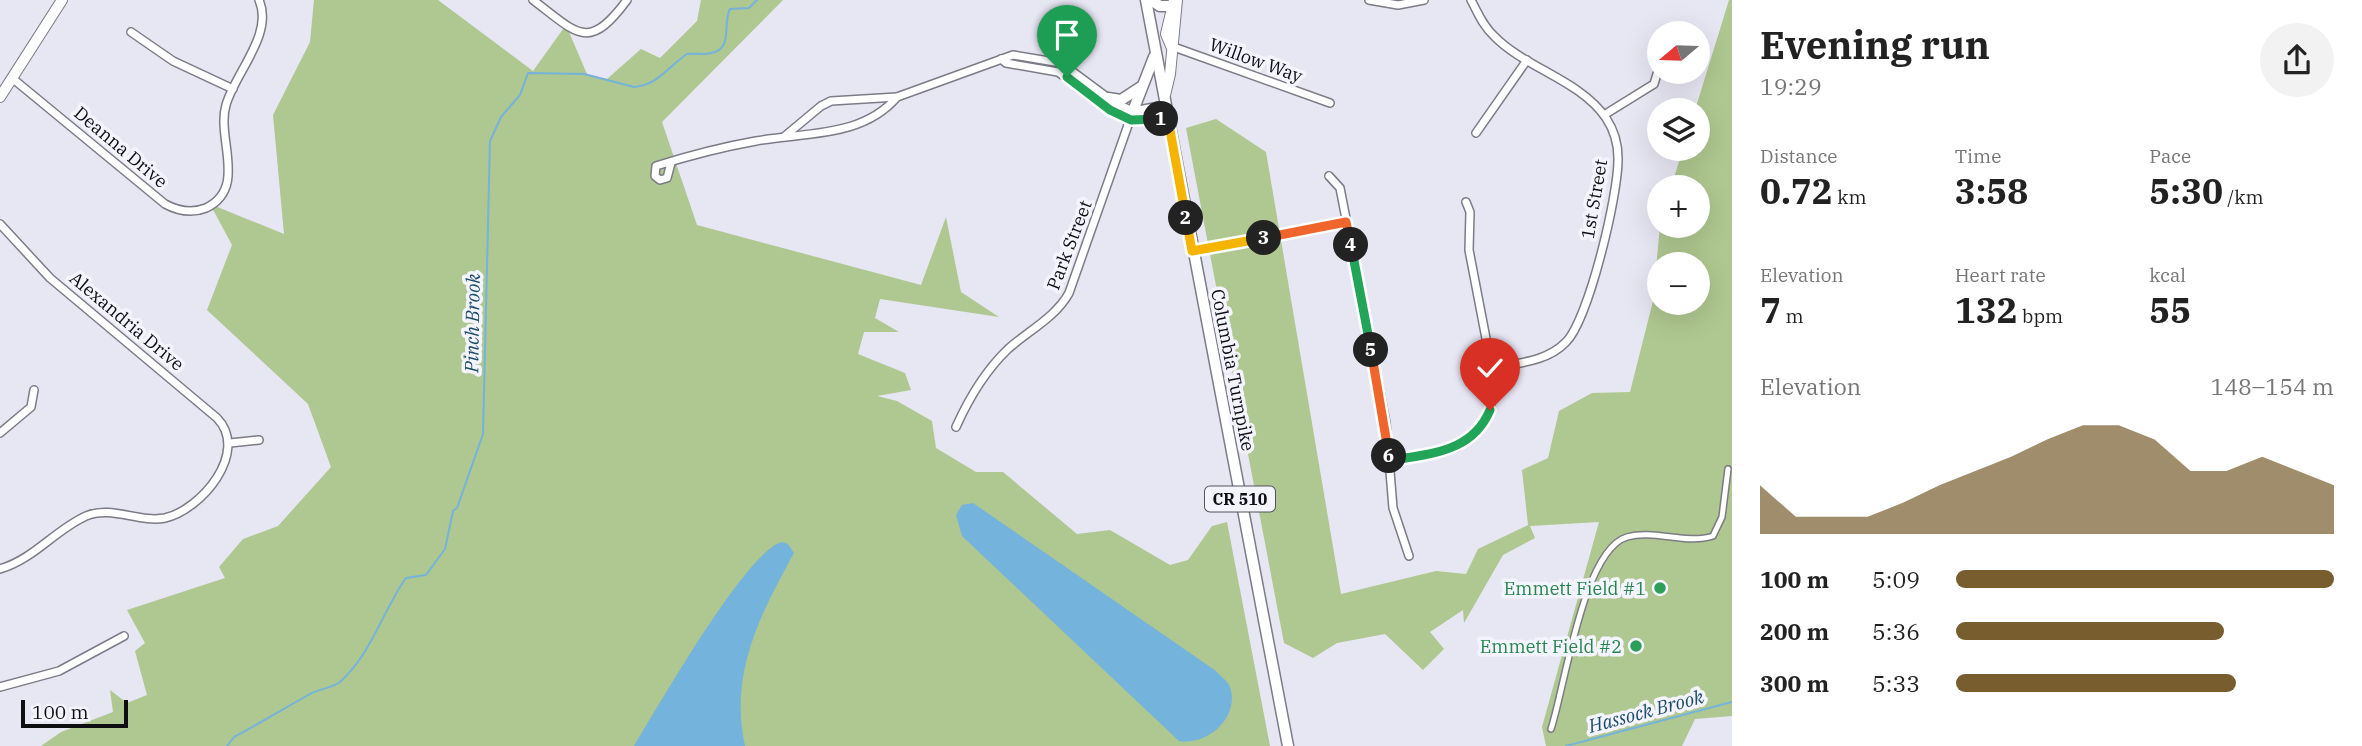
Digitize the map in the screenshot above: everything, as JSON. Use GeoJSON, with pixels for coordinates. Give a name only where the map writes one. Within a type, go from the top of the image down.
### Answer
{"type":"FeatureCollection","features":[{"type":"Feature","properties":{"kind":"main road"},"geometry":{"type":"LineString","coordinates":[[0,97],[62,0]]}},
{"type":"Feature","properties":{"kind":"main road","name":"Columbia Turnpike"},"geometry":{"type":"LineString","coordinates":[[1146,0],[1288,746]]}},
{"type":"Feature","properties":{"kind":"main road"},"geometry":{"type":"LineString","coordinates":[[1151,0],[1160,6],[1174,2],[1166,34],[1171,46],[1165,102]]}},
{"type":"Feature","properties":{"kind":"main road"},"geometry":{"type":"LineString","coordinates":[[1132,116],[1155,54]]}},
{"type":"Feature","properties":{"kind":"main road"},"geometry":{"type":"LineString","coordinates":[[1108,98],[1121,100],[1144,86]]}},
{"type":"Feature","properties":{"kind":"street","name":"Deanna Drive"},"geometry":{"type":"LineString","coordinates":[[12,78],[164,204],[188,212],[212,204],[226,187],[229,175],[224,115],[261,29],[263,13],[259,0]]}},
{"type":"Feature","properties":{"kind":"street"},"geometry":{"type":"LineString","coordinates":[[533,0],[571,29],[586,33],[597,32],[610,24],[627,0]]}},
{"type":"Feature","properties":{"kind":"street"},"geometry":{"type":"LineString","coordinates":[[1369,0],[1398,5],[1424,0]]}},
{"type":"Feature","properties":{"kind":"street","name":"1st Street"},"geometry":{"type":"LineString","coordinates":[[1471,0],[1492,35],[1593,103],[1604,115],[1617,145],[1618,167],[1608,224],[1580,322],[1565,344],[1547,355],[1492,368]]}},
{"type":"Feature","properties":{"kind":"street"},"geometry":{"type":"LineString","coordinates":[[131,32],[173,61],[233,89]]}},
{"type":"Feature","properties":{"kind":"street","name":"Willow Way"},"geometry":{"type":"LineString","coordinates":[[1171,46],[1330,103]]}},
{"type":"Feature","properties":{"kind":"street"},"geometry":{"type":"LineString","coordinates":[[785,136],[831,101],[897,97],[1013,55],[1061,63],[1132,116]]}},
{"type":"Feature","properties":{"kind":"street"},"geometry":{"type":"LineString","coordinates":[[1001,59],[1006,63],[1058,72],[1110,110],[1132,116],[1168,119]]}},
{"type":"Feature","properties":{"kind":"street"},"geometry":{"type":"LineString","coordinates":[[1476,133],[1527,60]]}},
{"type":"Feature","properties":{"kind":"street"},"geometry":{"type":"LineString","coordinates":[[1604,115],[1654,84]]}},
{"type":"Feature","properties":{"kind":"street"},"geometry":{"type":"LineString","coordinates":[[671,163],[722,148],[851,127],[891,104],[897,97]]}},
{"type":"Feature","properties":{"kind":"street"},"geometry":{"type":"LineString","coordinates":[[1132,116],[1165,102]]}},
{"type":"Feature","properties":{"kind":"street","name":"Park Street"},"geometry":{"type":"LineString","coordinates":[[956,427],[975,389],[1003,354],[1064,302],[1132,116]]}},
{"type":"Feature","properties":{"kind":"street"},"geometry":{"type":"LineString","coordinates":[[1329,176],[1340,187],[1385,423],[1393,508],[1409,556]]}},
{"type":"Feature","properties":{"kind":"street"},"geometry":{"type":"LineString","coordinates":[[1389,461],[1446,451],[1474,436],[1490,410],[1494,388],[1492,368],[1469,250],[1470,212],[1466,202]]}},
{"type":"Feature","properties":{"kind":"street"},"geometry":{"type":"LineString","coordinates":[[1192,251],[1346,222]]}},
{"type":"Feature","properties":{"kind":"street","name":"Alexandria Drive"},"geometry":{"type":"LineString","coordinates":[[0,224],[50,278],[217,418],[226,428],[230,443]]}},
{"type":"Feature","properties":{"kind":"street"},"geometry":{"type":"LineString","coordinates":[[0,433],[31,407],[34,390]]}},
{"type":"Feature","properties":{"kind":"street"},"geometry":{"type":"LineString","coordinates":[[0,569],[31,555],[90,514],[158,519],[178,514],[192,505],[224,467],[230,443],[259,440]]}},
{"type":"Feature","properties":{"kind":"street"},"geometry":{"type":"LineString","coordinates":[[1551,729],[1584,603],[1609,547],[1625,537],[1713,536],[1723,517],[1728,469]]}},
{"type":"Feature","properties":{"kind":"street"},"geometry":{"type":"LineString","coordinates":[[0,687],[59,671],[124,636]]}},
{"type":"Feature","properties":{"kind":"green space"},"geometry":{"type":"Polygon","coordinates":[[[314,0],[438,0],[533,71],[566,25],[587,74],[607,79],[641,49],[660,58],[697,21],[701,0],[783,0],[662,122],[697,225],[921,285],[946,217],[961,292],[999,317],[880,299],[875,318],[899,332],[864,332],[858,354],[905,373],[911,390],[877,396],[897,401],[932,421],[936,448],[976,472],[1003,472],[1077,534],[1110,530],[1170,565],[1188,560],[1212,526],[1227,522],[1270,746],[41,746],[61,732],[113,712],[110,690],[127,703],[147,695],[135,651],[145,643],[127,610],[225,578],[219,567],[243,539],[278,526],[331,467],[308,404],[207,310],[232,245],[210,204],[284,234],[273,115],[310,42],[314,0]]]}},
{"type":"Feature","properties":{"kind":"green space"},"geometry":{"type":"Polygon","coordinates":[[[1729,0],[1732,0],[1732,716],[1695,719],[1682,746],[1546,746],[1542,727],[1599,522],[1530,526],[1535,538],[1503,555],[1464,623],[1463,610],[1430,632],[1444,649],[1423,670],[1385,634],[1337,643],[1313,658],[1284,643],[1186,128],[1216,119],[1266,152],[1341,594],[1436,571],[1466,574],[1478,549],[1528,525],[1522,470],[1548,458],[1559,411],[1592,393],[1630,392],[1649,315],[1710,315],[1710,252],[1658,252],[1659,238],[1710,238],[1710,175],[1675,175],[1679,161],[1710,161],[1710,98],[1699,98],[1703,84],[1710,84],[1710,61],[1729,0]]]}},
{"type":"Feature","properties":{"kind":"water"},"geometry":{"type":"Polygon","coordinates":[[[973,503],[1216,671],[1229,685],[1232,698],[1226,718],[1219,727],[1201,739],[1179,741],[962,536],[956,515],[962,505],[973,503]]]}},
{"type":"Feature","properties":{"kind":"water"},"geometry":{"type":"Polygon","coordinates":[[[782,542],[788,544],[794,553],[759,622],[751,645],[741,694],[745,746],[634,746],[726,600],[747,572],[767,552],[782,542]]]}},
{"type":"Feature","properties":{"kind":"waterway","name":"Pinch Brook"},"geometry":{"type":"LineString","coordinates":[[227,746],[234,737],[310,694],[340,682],[361,658],[406,578],[426,575],[445,549],[453,511],[457,508],[483,434],[490,141],[501,117],[520,95],[528,73],[584,74],[634,87],[642,86],[656,79],[687,54],[718,51],[725,41],[730,9],[749,8],[757,0]]}},
{"type":"Feature","properties":{"kind":"waterway","name":"Hassock Brook"},"geometry":{"type":"LineString","coordinates":[[1566,746],[1732,702]]}},
{"type":"Feature","properties":{"kind":"place","name":"Emmett Field #1"},"geometry":{"type":"Point","coordinates":[1660,588]}},
{"type":"Feature","properties":{"kind":"place","name":"Emmett Field #2"},"geometry":{"type":"Point","coordinates":[1636,646]}},
{"type":"Feature","properties":{"kind":"route"},"geometry":{"type":"LineString","coordinates":[[1067,77],[1110,110],[1131,120],[1168,119],[1192,251],[1346,222],[1385,423],[1389,461],[1457,447],[1474,436],[1490,410]]}}]}
